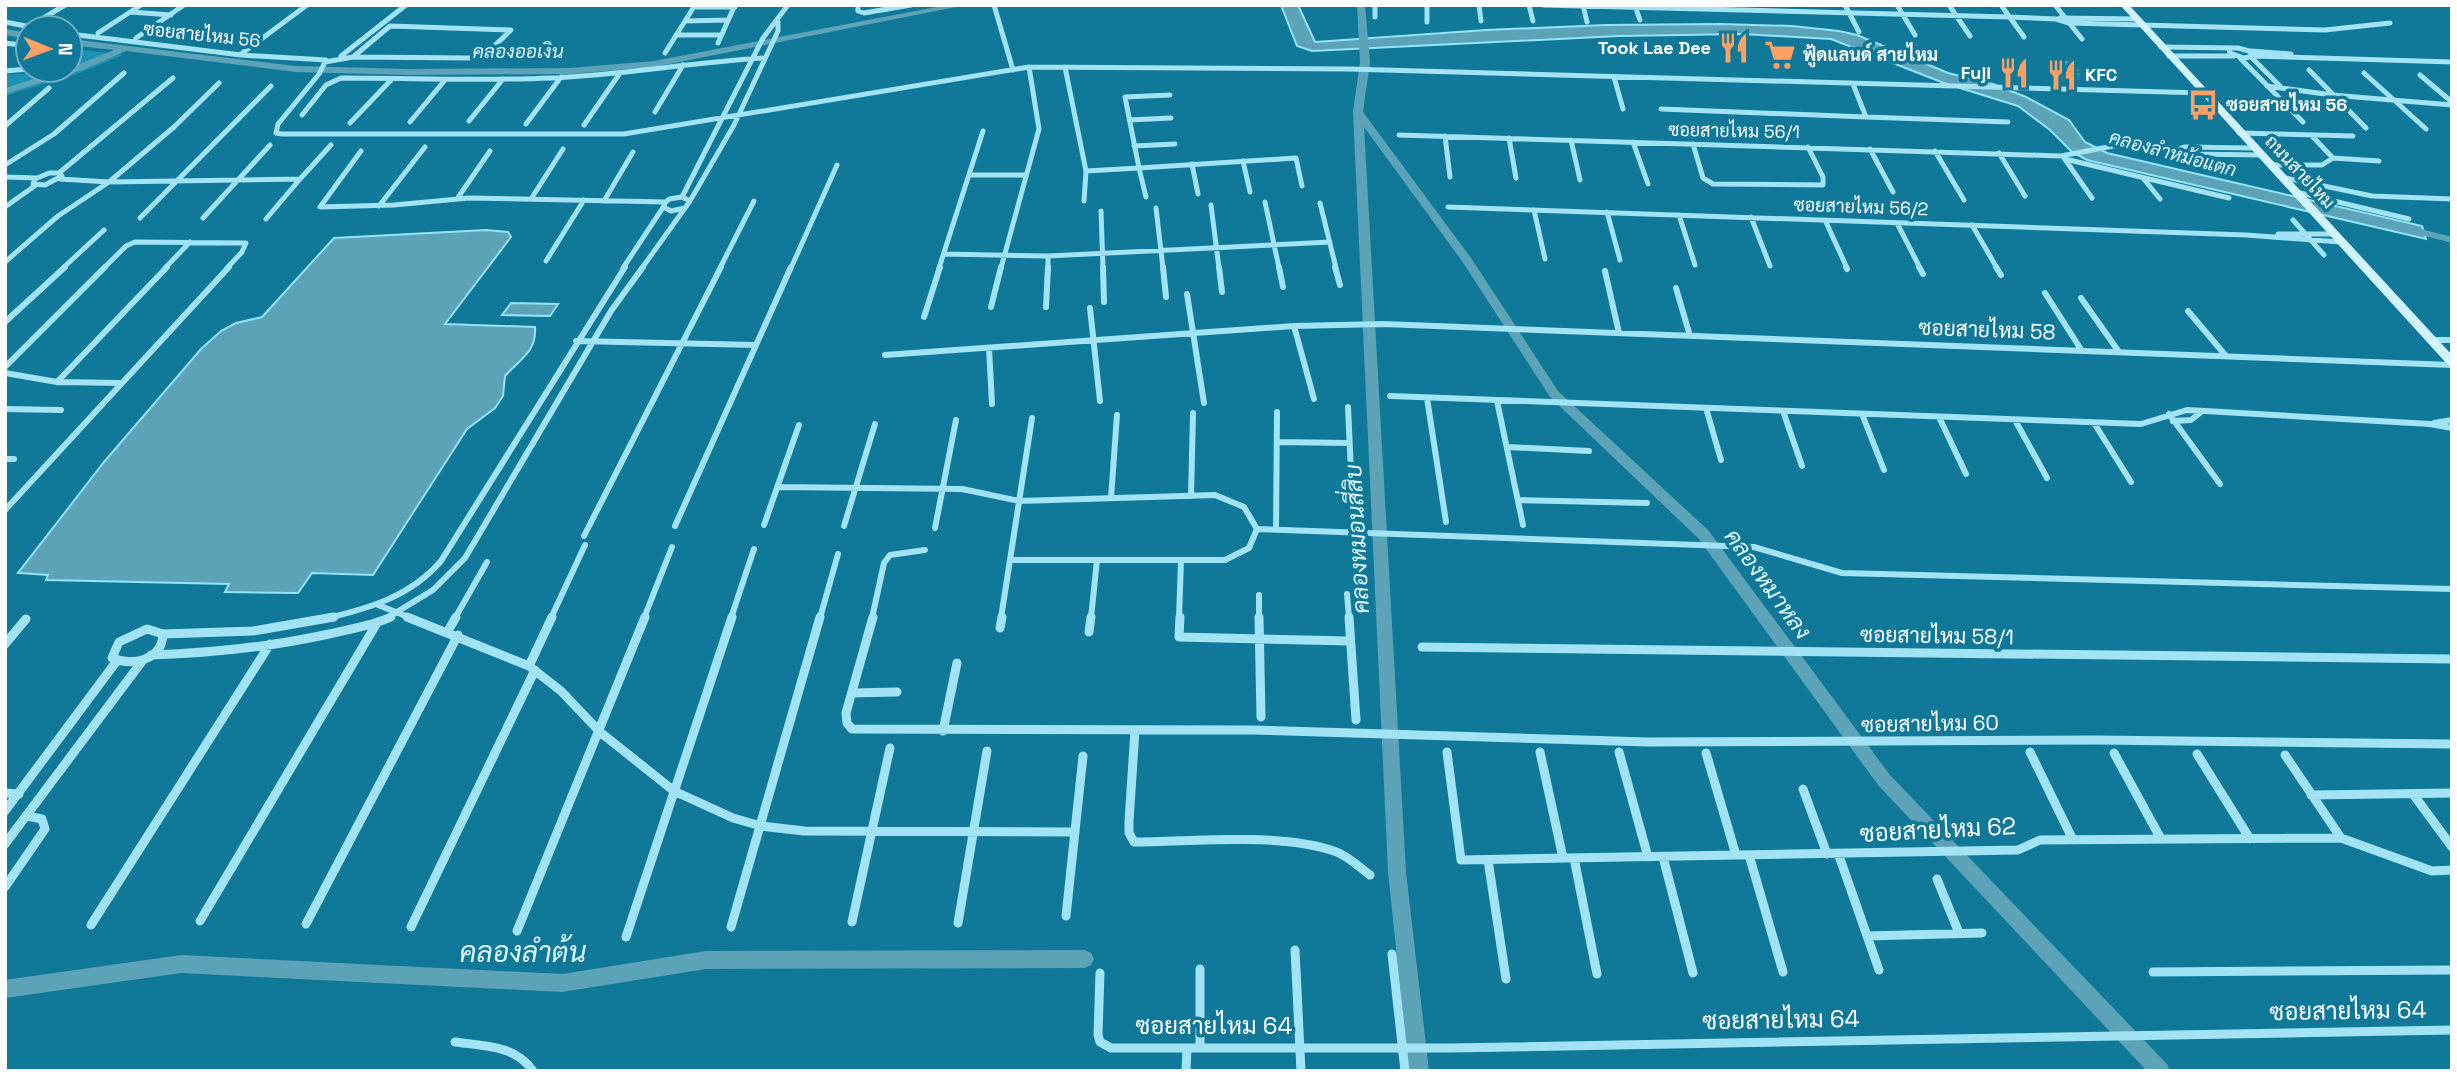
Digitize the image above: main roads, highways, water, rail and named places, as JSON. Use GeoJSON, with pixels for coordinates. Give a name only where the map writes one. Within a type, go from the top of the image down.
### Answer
{"type":"FeatureCollection","features":[{"type":"Feature","properties":{"kind":"main road","name":"ถนนสายไหม"},"geometry":{"type":"LineString","coordinates":[[2124,5],[2238,133],[2337,238],[2367,275],[2431,340],[2446,350],[2452,363]]}},
{"type":"Feature","properties":{"kind":"waterway","name":"คลองออเงิน"},"geometry":{"type":"LineString","coordinates":[[84,44],[296,69],[409,72],[570,71],[654,64],[962,5]]}},
{"type":"Feature","properties":{"kind":"waterway","name":"คลองหมอนสี่สิบ"},"geometry":{"type":"LineString","coordinates":[[1358,112],[1365,62],[1361,5]]}},
{"type":"Feature","properties":{"kind":"waterway","name":"คลองออเงิน"},"geometry":{"type":"LineString","coordinates":[[5,32],[14,34]]}},
{"type":"Feature","properties":{"kind":"waterway"},"geometry":{"type":"LineString","coordinates":[[5,91],[82,67],[122,50]]}},
{"type":"Feature","properties":{"kind":"waterway","name":"คลองหมาหลง"},"geometry":{"type":"LineString","coordinates":[[1358,112],[1467,260],[1554,394],[1703,534],[1884,780],[2160,1071]]}},
{"type":"Feature","properties":{"kind":"waterway","name":"คลองหมอนสี่สิบ"},"geometry":{"type":"LineString","coordinates":[[1358,112],[1397,872],[1419,1071]]}},
{"type":"Feature","properties":{"kind":"waterway","name":"คลองลำหม้อแตก"},"geometry":{"type":"LineString","coordinates":[[2406,228],[2452,240]]}},
{"type":"Feature","properties":{"kind":"waterway","name":"คลองลำต้น"},"geometry":{"type":"LineString","coordinates":[[5,989],[181,964],[562,983],[706,960],[1085,959]]}},
{"type":"Feature","properties":{"kind":"place","name":"Took Lae Dee"},"geometry":{"type":"Point","coordinates":[1734,48]}},
{"type":"Feature","properties":{"kind":"place","name":"ฟู้ดแลนด์ สายไหม"},"geometry":{"type":"Point","coordinates":[1780,55]}},
{"type":"Feature","properties":{"kind":"place","name":"Fuji"},"geometry":{"type":"Point","coordinates":[2014,73]}},
{"type":"Feature","properties":{"kind":"place","name":"KFC"},"geometry":{"type":"Point","coordinates":[2062,75]}},
{"type":"Feature","properties":{"kind":"place","name":"ซอยสายไหม 56"},"geometry":{"type":"Point","coordinates":[2203,105]}}]}
